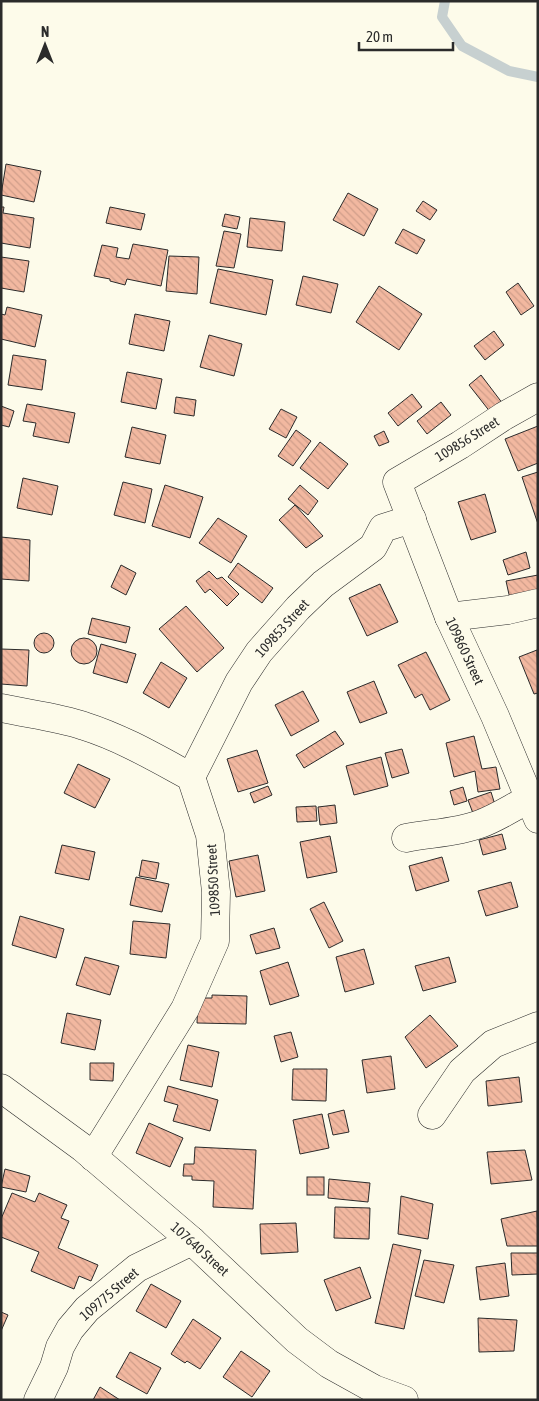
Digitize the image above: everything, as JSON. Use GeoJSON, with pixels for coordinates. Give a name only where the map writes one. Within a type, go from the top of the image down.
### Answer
{"type":"FeatureCollection","features":[{"type":"Feature","properties":{"kind":"street","name":"109856 Street"},"geometry":{"type":"LineString","coordinates":[[397,482],[504,416],[538,398]]}},
{"type":"Feature","properties":{"kind":"street","name":"109860 Street"},"geometry":{"type":"LineString","coordinates":[[397,482],[449,617],[495,716],[533,809]]}},
{"type":"Feature","properties":{"kind":"street","name":"109853 Street"},"geometry":{"type":"LineString","coordinates":[[192,777],[239,682],[259,652],[298,608],[324,584],[373,547],[383,528],[412,518]]}},
{"type":"Feature","properties":{"kind":"street"},"geometry":{"type":"LineString","coordinates":[[449,617],[508,610],[538,603]]}},
{"type":"Feature","properties":{"kind":"street"},"geometry":{"type":"LineString","coordinates":[[1,708],[82,725],[128,743],[192,777]]}},
{"type":"Feature","properties":{"kind":"street","name":"109850 Street"},"geometry":{"type":"LineString","coordinates":[[93,1157],[185,1009],[215,941],[216,892],[210,835],[192,777]]}},
{"type":"Feature","properties":{"kind":"street"},"geometry":{"type":"LineString","coordinates":[[406,838],[450,832],[533,809]]}},
{"type":"Feature","properties":{"kind":"street"},"geometry":{"type":"LineString","coordinates":[[432,1115],[462,1071],[493,1044],[538,1026]]}},
{"type":"Feature","properties":{"kind":"street","name":"107640 Street"},"geometry":{"type":"LineString","coordinates":[[1,1088],[93,1157],[192,1241],[297,1340],[329,1364],[374,1389],[404,1400]]}},
{"type":"Feature","properties":{"kind":"street","name":"109775 Street"},"geometry":{"type":"LineString","coordinates":[[38,1400],[54,1367],[60,1347],[70,1329],[87,1309],[137,1268],[192,1241]]}},
{"type":"Feature","properties":{"kind":"building"},"geometry":{"type":"Polygon","coordinates":[[[6,164],[41,171],[34,202],[1,195],[6,164]]]}},
{"type":"Feature","properties":{"kind":"building"},"geometry":{"type":"Polygon","coordinates":[[[348,193],[378,209],[364,236],[333,220],[348,193]]]}},
{"type":"Feature","properties":{"kind":"building"},"geometry":{"type":"Polygon","coordinates":[[[423,201],[437,210],[430,220],[416,211],[423,201]]]}},
{"type":"Feature","properties":{"kind":"building"},"geometry":{"type":"Polygon","coordinates":[[[1,207],[4,207],[3,213],[34,218],[30,248],[1,243],[1,207]]]}},
{"type":"Feature","properties":{"kind":"building"},"geometry":{"type":"Polygon","coordinates":[[[110,207],[145,214],[141,230],[106,223],[110,207]]]}},
{"type":"Feature","properties":{"kind":"building"},"geometry":{"type":"Polygon","coordinates":[[[225,214],[240,217],[237,229],[222,226],[225,214]]]}},
{"type":"Feature","properties":{"kind":"building"},"geometry":{"type":"Polygon","coordinates":[[[250,218],[285,222],[282,251],[247,247],[250,218]]]}},
{"type":"Feature","properties":{"kind":"building"},"geometry":{"type":"Polygon","coordinates":[[[403,229],[425,240],[417,254],[395,243],[403,229]]]}},
{"type":"Feature","properties":{"kind":"building"},"geometry":{"type":"Polygon","coordinates":[[[224,231],[241,234],[234,268],[216,266],[224,231]]]}},
{"type":"Feature","properties":{"kind":"building"},"geometry":{"type":"Polygon","coordinates":[[[133,244],[168,250],[161,286],[127,279],[125,285],[110,281],[110,279],[94,276],[102,245],[118,248],[116,257],[129,259],[133,244]]]}},
{"type":"Feature","properties":{"kind":"building"},"geometry":{"type":"Polygon","coordinates":[[[169,256],[199,257],[197,294],[166,291],[169,256]]]}},
{"type":"Feature","properties":{"kind":"building"},"geometry":{"type":"Polygon","coordinates":[[[1,257],[29,261],[24,292],[1,288],[1,257]]]}},
{"type":"Feature","properties":{"kind":"building"},"geometry":{"type":"Polygon","coordinates":[[[218,269],[273,280],[266,315],[210,303],[218,269]]]}},
{"type":"Feature","properties":{"kind":"building"},"geometry":{"type":"Polygon","coordinates":[[[303,276],[338,284],[331,313],[296,305],[303,276]]]}},
{"type":"Feature","properties":{"kind":"building"},"geometry":{"type":"Polygon","coordinates":[[[518,283],[534,306],[521,315],[506,292],[518,283]]]}},
{"type":"Feature","properties":{"kind":"building"},"geometry":{"type":"Polygon","coordinates":[[[379,286],[422,314],[399,350],[356,322],[379,286]]]}},
{"type":"Feature","properties":{"kind":"building"},"geometry":{"type":"Polygon","coordinates":[[[7,307],[42,315],[35,347],[1,339],[1,314],[5,315],[7,307]]]}},
{"type":"Feature","properties":{"kind":"building"},"geometry":{"type":"Polygon","coordinates":[[[135,314],[170,321],[164,351],[129,344],[135,314]]]}},
{"type":"Feature","properties":{"kind":"building"},"geometry":{"type":"Polygon","coordinates":[[[494,331],[504,345],[485,360],[474,346],[494,331]]]}},
{"type":"Feature","properties":{"kind":"building"},"geometry":{"type":"Polygon","coordinates":[[[209,335],[242,344],[234,376],[200,367],[209,335]]]}},
{"type":"Feature","properties":{"kind":"building"},"geometry":{"type":"Polygon","coordinates":[[[13,355],[46,360],[42,390],[8,385],[13,355]]]}},
{"type":"Feature","properties":{"kind":"building"},"geometry":{"type":"Polygon","coordinates":[[[127,372],[162,379],[156,409],[121,402],[127,372]]]}},
{"type":"Feature","properties":{"kind":"building"},"geometry":{"type":"Polygon","coordinates":[[[481,375],[503,404],[491,413],[469,385],[481,375]]]}},
{"type":"Feature","properties":{"kind":"building"},"geometry":{"type":"Polygon","coordinates":[[[412,394],[422,407],[398,426],[388,413],[412,394]]]}},
{"type":"Feature","properties":{"kind":"building"},"geometry":{"type":"Polygon","coordinates":[[[176,397],[196,400],[194,416],[174,413],[176,397]]]}},
{"type":"Feature","properties":{"kind":"building"},"geometry":{"type":"Polygon","coordinates":[[[441,402],[451,415],[427,434],[417,421],[441,402]]]}},
{"type":"Feature","properties":{"kind":"building"},"geometry":{"type":"Polygon","coordinates":[[[27,404],[75,413],[69,443],[33,436],[36,423],[23,421],[27,404]]]}},
{"type":"Feature","properties":{"kind":"building"},"geometry":{"type":"Polygon","coordinates":[[[1,406],[14,411],[9,427],[1,425],[1,406]]]}},
{"type":"Feature","properties":{"kind":"building"},"geometry":{"type":"Polygon","coordinates":[[[281,409],[297,417],[286,438],[269,429],[281,409]]]}},
{"type":"Feature","properties":{"kind":"building"},"geometry":{"type":"Polygon","coordinates":[[[538,426],[538,463],[518,471],[505,439],[538,426]]]}},
{"type":"Feature","properties":{"kind":"building"},"geometry":{"type":"Polygon","coordinates":[[[132,427],[166,435],[160,464],[125,457],[132,427]]]}},
{"type":"Feature","properties":{"kind":"building"},"geometry":{"type":"Polygon","coordinates":[[[296,430],[311,441],[293,466],[278,456],[296,430]]]}},
{"type":"Feature","properties":{"kind":"building"},"geometry":{"type":"Polygon","coordinates":[[[384,431],[389,442],[379,446],[374,436],[384,431]]]}},
{"type":"Feature","properties":{"kind":"building"},"geometry":{"type":"Polygon","coordinates":[[[320,442],[348,464],[328,489],[300,468],[320,442]]]}},
{"type":"Feature","properties":{"kind":"building"},"geometry":{"type":"Polygon","coordinates":[[[538,472],[538,524],[522,477],[538,472]]]}},
{"type":"Feature","properties":{"kind":"building"},"geometry":{"type":"Polygon","coordinates":[[[23,478],[58,486],[52,515],[17,508],[23,478]]]}},
{"type":"Feature","properties":{"kind":"building"},"geometry":{"type":"Polygon","coordinates":[[[123,482],[152,489],[145,523],[114,515],[123,482]]]}},
{"type":"Feature","properties":{"kind":"building"},"geometry":{"type":"Polygon","coordinates":[[[165,485],[203,497],[190,538],[152,526],[165,485]]]}},
{"type":"Feature","properties":{"kind":"building"},"geometry":{"type":"Polygon","coordinates":[[[300,485],[318,501],[308,515],[288,499],[300,485]]]}},
{"type":"Feature","properties":{"kind":"building"},"geometry":{"type":"Polygon","coordinates":[[[485,494],[496,532],[471,540],[458,502],[485,494]]]}},
{"type":"Feature","properties":{"kind":"building"},"geometry":{"type":"Polygon","coordinates":[[[295,505],[323,536],[306,548],[279,520],[295,505]]]}},
{"type":"Feature","properties":{"kind":"building"},"geometry":{"type":"Polygon","coordinates":[[[218,518],[247,536],[231,563],[199,543],[218,518]]]}},
{"type":"Feature","properties":{"kind":"building"},"geometry":{"type":"Polygon","coordinates":[[[1,537],[30,540],[29,581],[1,579],[1,537]]]}},
{"type":"Feature","properties":{"kind":"building"},"geometry":{"type":"Polygon","coordinates":[[[526,552],[530,568],[508,575],[503,560],[526,552]]]}},
{"type":"Feature","properties":{"kind":"building"},"geometry":{"type":"Polygon","coordinates":[[[238,563],[273,588],[262,603],[228,577],[238,563]]]}},
{"type":"Feature","properties":{"kind":"building"},"geometry":{"type":"Polygon","coordinates":[[[121,565],[136,573],[126,595],[111,587],[121,565]]]}},
{"type":"Feature","properties":{"kind":"building"},"geometry":{"type":"Polygon","coordinates":[[[209,571],[217,579],[222,577],[239,594],[227,606],[210,589],[205,593],[196,581],[209,571]]]}},
{"type":"Feature","properties":{"kind":"building"},"geometry":{"type":"Polygon","coordinates":[[[538,575],[538,593],[510,599],[506,581],[538,575]]]}},
{"type":"Feature","properties":{"kind":"building"},"geometry":{"type":"Polygon","coordinates":[[[380,584],[398,622],[367,636],[349,598],[380,584]]]}},
{"type":"Feature","properties":{"kind":"building"},"geometry":{"type":"Polygon","coordinates":[[[186,606],[224,648],[197,672],[159,629],[186,606]]]}},
{"type":"Feature","properties":{"kind":"building"},"geometry":{"type":"Polygon","coordinates":[[[92,618],[130,627],[126,643],[88,634],[92,618]]]}},
{"type":"Feature","properties":{"kind":"building"},"geometry":{"type":"Polygon","coordinates":[[[40,633],[48,633],[54,639],[54,647],[48,653],[40,653],[34,647],[34,639],[40,633]]]}},
{"type":"Feature","properties":{"kind":"building"},"geometry":{"type":"Polygon","coordinates":[[[84,638],[93,642],[97,651],[93,660],[84,664],[75,660],[71,651],[75,642],[84,638]]]}},
{"type":"Feature","properties":{"kind":"building"},"geometry":{"type":"Polygon","coordinates":[[[101,644],[136,654],[127,683],[93,673],[101,644]]]}},
{"type":"Feature","properties":{"kind":"building"},"geometry":{"type":"Polygon","coordinates":[[[1,649],[29,650],[27,686],[1,684],[1,649]]]}},
{"type":"Feature","properties":{"kind":"building"},"geometry":{"type":"Polygon","coordinates":[[[537,650],[538,693],[534,694],[519,657],[537,650]]]}},
{"type":"Feature","properties":{"kind":"building"},"geometry":{"type":"Polygon","coordinates":[[[426,652],[450,700],[430,710],[422,694],[415,698],[398,665],[426,652]]]}},
{"type":"Feature","properties":{"kind":"building"},"geometry":{"type":"Polygon","coordinates":[[[161,662],[187,678],[169,708],[143,693],[161,662]]]}},
{"type":"Feature","properties":{"kind":"building"},"geometry":{"type":"Polygon","coordinates":[[[374,681],[387,713],[360,723],[347,692],[374,681]]]}},
{"type":"Feature","properties":{"kind":"building"},"geometry":{"type":"Polygon","coordinates":[[[303,691],[319,721],[291,736],[275,705],[303,691]]]}},
{"type":"Feature","properties":{"kind":"building"},"geometry":{"type":"Polygon","coordinates":[[[335,731],[344,744],[304,768],[296,755],[335,731]]]}},
{"type":"Feature","properties":{"kind":"building"},"geometry":{"type":"Polygon","coordinates":[[[474,736],[482,769],[496,767],[500,789],[478,792],[475,771],[454,777],[446,743],[474,736]]]}},
{"type":"Feature","properties":{"kind":"building"},"geometry":{"type":"Polygon","coordinates":[[[402,749],[409,773],[392,778],[385,753],[402,749]]]}},
{"type":"Feature","properties":{"kind":"building"},"geometry":{"type":"Polygon","coordinates":[[[257,750],[268,783],[238,792],[227,759],[257,750]]]}},
{"type":"Feature","properties":{"kind":"building"},"geometry":{"type":"Polygon","coordinates":[[[381,757],[388,786],[354,795],[346,766],[381,757]]]}},
{"type":"Feature","properties":{"kind":"building"},"geometry":{"type":"Polygon","coordinates":[[[78,764],[110,779],[95,808],[64,793],[78,764]]]}},
{"type":"Feature","properties":{"kind":"building"},"geometry":{"type":"Polygon","coordinates":[[[268,786],[272,795],[254,803],[250,793],[268,786]]]}},
{"type":"Feature","properties":{"kind":"building"},"geometry":{"type":"Polygon","coordinates":[[[463,787],[467,801],[454,805],[450,791],[463,787]]]}},
{"type":"Feature","properties":{"kind":"building"},"geometry":{"type":"Polygon","coordinates":[[[491,792],[496,808],[474,816],[468,800],[491,792]]]}},
{"type":"Feature","properties":{"kind":"building"},"geometry":{"type":"Polygon","coordinates":[[[335,805],[337,823],[320,825],[318,807],[335,805]]]}},
{"type":"Feature","properties":{"kind":"building"},"geometry":{"type":"Polygon","coordinates":[[[316,806],[317,821],[297,822],[296,807],[316,806]]]}},
{"type":"Feature","properties":{"kind":"building"},"geometry":{"type":"Polygon","coordinates":[[[502,834],[506,849],[483,855],[479,840],[502,834]]]}},
{"type":"Feature","properties":{"kind":"building"},"geometry":{"type":"Polygon","coordinates":[[[330,836],[337,872],[307,878],[300,842],[330,836]]]}},
{"type":"Feature","properties":{"kind":"building"},"geometry":{"type":"Polygon","coordinates":[[[62,845],[95,852],[89,880],[55,873],[62,845]]]}},
{"type":"Feature","properties":{"kind":"building"},"geometry":{"type":"Polygon","coordinates":[[[258,855],[265,891],[236,897],[229,861],[258,855]]]}},
{"type":"Feature","properties":{"kind":"building"},"geometry":{"type":"Polygon","coordinates":[[[442,857],[449,881],[416,891],[409,866],[442,857]]]}},
{"type":"Feature","properties":{"kind":"building"},"geometry":{"type":"Polygon","coordinates":[[[142,860],[159,863],[156,879],[139,876],[142,860]]]}},
{"type":"Feature","properties":{"kind":"building"},"geometry":{"type":"Polygon","coordinates":[[[136,877],[169,884],[162,912],[130,905],[136,877]]]}},
{"type":"Feature","properties":{"kind":"building"},"geometry":{"type":"Polygon","coordinates":[[[511,882],[518,907],[486,916],[478,891],[511,882]]]}},
{"type":"Feature","properties":{"kind":"building"},"geometry":{"type":"Polygon","coordinates":[[[324,902],[343,941],[329,948],[310,909],[324,902]]]}},
{"type":"Feature","properties":{"kind":"building"},"geometry":{"type":"Polygon","coordinates":[[[20,916],[64,929],[56,958],[12,945],[20,916]]]}},
{"type":"Feature","properties":{"kind":"building"},"geometry":{"type":"Polygon","coordinates":[[[133,921],[170,924],[166,958],[130,954],[133,921]]]}},
{"type":"Feature","properties":{"kind":"building"},"geometry":{"type":"Polygon","coordinates":[[[274,928],[280,948],[256,954],[250,935],[274,928]]]}},
{"type":"Feature","properties":{"kind":"building"},"geometry":{"type":"Polygon","coordinates":[[[364,949],[374,984],[345,992],[336,957],[364,949]]]}},
{"type":"Feature","properties":{"kind":"building"},"geometry":{"type":"Polygon","coordinates":[[[85,957],[119,966],[110,995],[76,985],[85,957]]]}},
{"type":"Feature","properties":{"kind":"building"},"geometry":{"type":"Polygon","coordinates":[[[449,957],[456,982],[423,991],[415,966],[449,957]]]}},
{"type":"Feature","properties":{"kind":"building"},"geometry":{"type":"Polygon","coordinates":[[[288,962],[299,996],[270,1005],[260,971],[288,962]]]}},
{"type":"Feature","properties":{"kind":"building"},"geometry":{"type":"Polygon","coordinates":[[[212,995],[247,996],[246,1024],[197,1023],[198,998],[212,998],[212,995]]]}},
{"type":"Feature","properties":{"kind":"building"},"geometry":{"type":"Polygon","coordinates":[[[67,1013],[101,1020],[95,1050],[61,1043],[67,1013]]]}},
{"type":"Feature","properties":{"kind":"building"},"geometry":{"type":"Polygon","coordinates":[[[430,1015],[458,1046],[426,1068],[405,1037],[430,1015]]]}},
{"type":"Feature","properties":{"kind":"building"},"geometry":{"type":"Polygon","coordinates":[[[291,1032],[298,1057],[281,1062],[274,1036],[291,1032]]]}},
{"type":"Feature","properties":{"kind":"building"},"geometry":{"type":"Polygon","coordinates":[[[188,1045],[219,1052],[212,1087],[180,1080],[188,1045]]]}},
{"type":"Feature","properties":{"kind":"building"},"geometry":{"type":"Polygon","coordinates":[[[391,1056],[395,1089],[367,1093],[362,1060],[391,1056]]]}},
{"type":"Feature","properties":{"kind":"building"},"geometry":{"type":"Polygon","coordinates":[[[90,1063],[114,1063],[113,1081],[90,1080],[90,1063]]]}},
{"type":"Feature","properties":{"kind":"building"},"geometry":{"type":"Polygon","coordinates":[[[293,1069],[327,1069],[326,1101],[292,1100],[293,1069]]]}},
{"type":"Feature","properties":{"kind":"building"},"geometry":{"type":"Polygon","coordinates":[[[519,1077],[522,1102],[488,1106],[486,1081],[519,1077]]]}},
{"type":"Feature","properties":{"kind":"building"},"geometry":{"type":"Polygon","coordinates":[[[168,1086],[218,1100],[210,1131],[173,1121],[178,1105],[164,1101],[168,1086]]]}},
{"type":"Feature","properties":{"kind":"building"},"geometry":{"type":"Polygon","coordinates":[[[344,1110],[349,1132],[333,1135],[328,1114],[344,1110]]]}},
{"type":"Feature","properties":{"kind":"building"},"geometry":{"type":"Polygon","coordinates":[[[322,1114],[329,1148],[300,1154],[293,1120],[322,1114]]]}},
{"type":"Feature","properties":{"kind":"building"},"geometry":{"type":"Polygon","coordinates":[[[149,1123],[183,1138],[170,1167],[136,1153],[149,1123]]]}},
{"type":"Feature","properties":{"kind":"building"},"geometry":{"type":"Polygon","coordinates":[[[195,1147],[256,1150],[253,1209],[213,1207],[214,1181],[192,1180],[192,1176],[183,1176],[184,1164],[194,1164],[195,1147]]]}},
{"type":"Feature","properties":{"kind":"building"},"geometry":{"type":"Polygon","coordinates":[[[525,1150],[532,1180],[491,1184],[487,1152],[525,1150]]]}},
{"type":"Feature","properties":{"kind":"building"},"geometry":{"type":"Polygon","coordinates":[[[5,1169],[30,1176],[26,1192],[1,1187],[5,1169]]]}},
{"type":"Feature","properties":{"kind":"building"},"geometry":{"type":"Polygon","coordinates":[[[307,1177],[324,1177],[324,1195],[307,1195],[307,1177]]]}},
{"type":"Feature","properties":{"kind":"building"},"geometry":{"type":"Polygon","coordinates":[[[329,1179],[370,1183],[368,1202],[328,1198],[329,1179]]]}},
{"type":"Feature","properties":{"kind":"building"},"geometry":{"type":"Polygon","coordinates":[[[12,1193],[35,1202],[39,1193],[67,1205],[61,1218],[69,1221],[58,1248],[98,1265],[91,1281],[79,1276],[74,1289],[31,1271],[39,1252],[1,1237],[1,1219],[12,1193]]]}},
{"type":"Feature","properties":{"kind":"building"},"geometry":{"type":"Polygon","coordinates":[[[401,1196],[433,1204],[428,1239],[398,1234],[401,1196]]]}},
{"type":"Feature","properties":{"kind":"building"},"geometry":{"type":"Polygon","coordinates":[[[335,1207],[370,1208],[369,1239],[334,1238],[335,1207]]]}},
{"type":"Feature","properties":{"kind":"building"},"geometry":{"type":"Polygon","coordinates":[[[537,1211],[538,1246],[507,1246],[501,1219],[537,1211]]]}},
{"type":"Feature","properties":{"kind":"building"},"geometry":{"type":"Polygon","coordinates":[[[296,1223],[298,1252],[261,1254],[260,1224],[296,1223]]]}},
{"type":"Feature","properties":{"kind":"building"},"geometry":{"type":"Polygon","coordinates":[[[393,1244],[421,1250],[404,1329],[375,1323],[393,1244]]]}},
{"type":"Feature","properties":{"kind":"building"},"geometry":{"type":"Polygon","coordinates":[[[511,1253],[538,1253],[538,1274],[512,1275],[511,1253]]]}},
{"type":"Feature","properties":{"kind":"building"},"geometry":{"type":"Polygon","coordinates":[[[424,1260],[454,1265],[444,1303],[415,1296],[424,1260]]]}},
{"type":"Feature","properties":{"kind":"building"},"geometry":{"type":"Polygon","coordinates":[[[505,1263],[509,1296],[480,1300],[476,1267],[505,1263]]]}},
{"type":"Feature","properties":{"kind":"building"},"geometry":{"type":"Polygon","coordinates":[[[360,1267],[371,1298],[336,1311],[324,1280],[360,1267]]]}},
{"type":"Feature","properties":{"kind":"building"},"geometry":{"type":"Polygon","coordinates":[[[151,1284],[181,1301],[166,1328],[136,1311],[151,1284]]]}},
{"type":"Feature","properties":{"kind":"building"},"geometry":{"type":"Polygon","coordinates":[[[1,1312],[8,1315],[1,1331],[1,1312]]]}},
{"type":"Feature","properties":{"kind":"building"},"geometry":{"type":"Polygon","coordinates":[[[478,1318],[517,1320],[514,1351],[479,1352],[478,1318]]]}},
{"type":"Feature","properties":{"kind":"building"},"geometry":{"type":"Polygon","coordinates":[[[193,1319],[221,1338],[200,1369],[187,1361],[185,1363],[171,1354],[193,1319]]]}},
{"type":"Feature","properties":{"kind":"building"},"geometry":{"type":"Polygon","coordinates":[[[241,1351],[270,1371],[252,1397],[223,1377],[241,1351]]]}},
{"type":"Feature","properties":{"kind":"building"},"geometry":{"type":"Polygon","coordinates":[[[130,1352],[161,1368],[147,1394],[116,1377],[130,1352]]]}},
{"type":"Feature","properties":{"kind":"building"},"geometry":{"type":"Polygon","coordinates":[[[100,1387],[120,1400],[93,1400],[100,1387]]]}},
{"type":"Feature","properties":{"kind":"waterway"},"geometry":{"type":"LineString","coordinates":[[445,1],[442,17],[462,46],[509,71],[538,77]]}}]}
